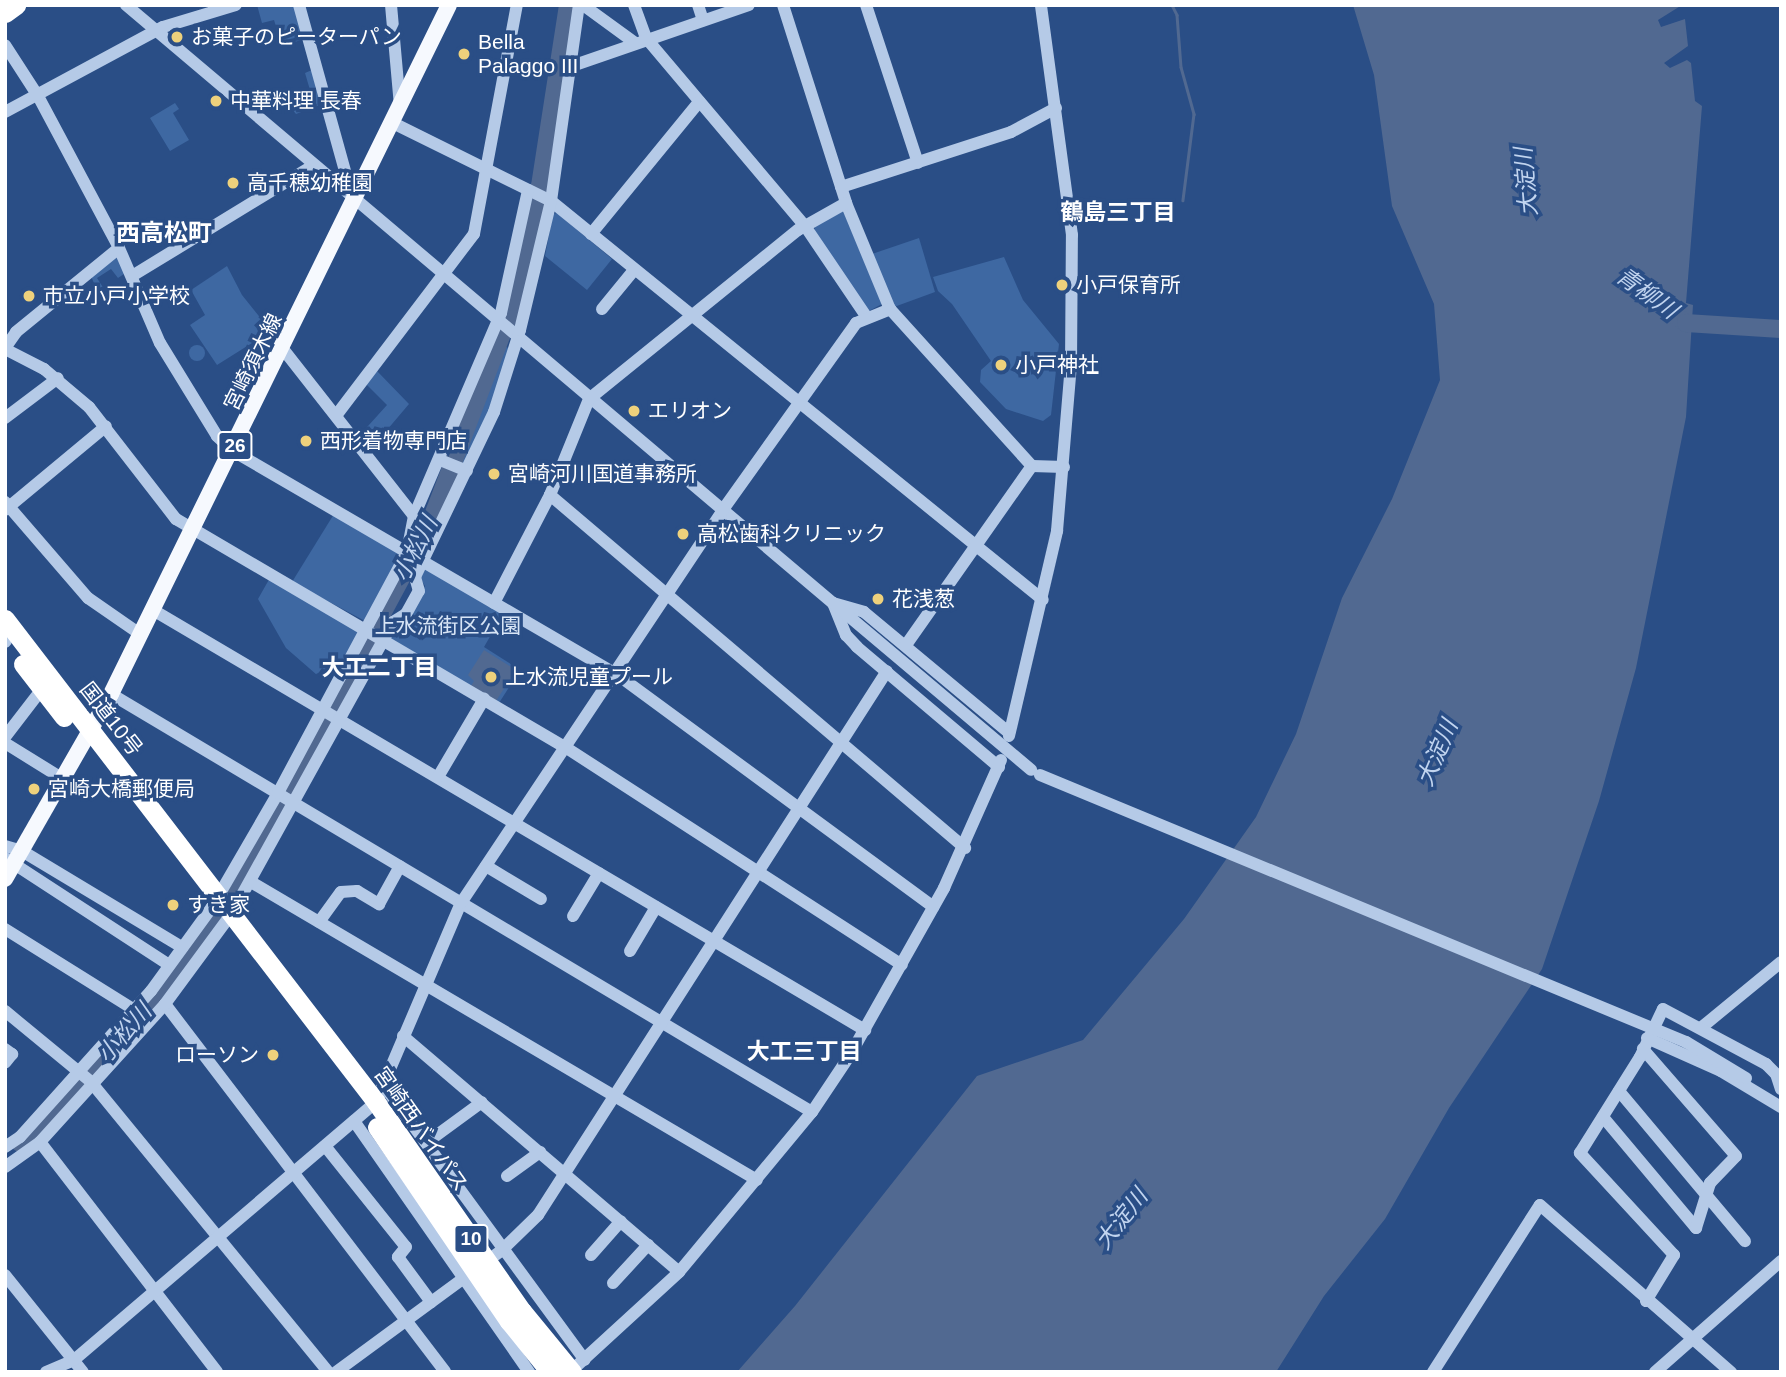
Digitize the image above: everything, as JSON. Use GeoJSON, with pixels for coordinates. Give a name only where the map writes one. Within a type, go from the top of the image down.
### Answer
{"type":"FeatureCollection","features":[{"type":"Feature","properties":{"kind":"highway"},"geometry":{"type":"LineString","coordinates":[[5,13],[16,5]]}},
{"type":"Feature","properties":{"kind":"highway","name":"国道10号"},"geometry":{"type":"LineString","coordinates":[[5,620],[87,736],[222,910]]}},
{"type":"Feature","properties":{"kind":"highway","name":"国道10号"},"geometry":{"type":"LineString","coordinates":[[5,641],[42,689],[87,736]]}},
{"type":"Feature","properties":{"kind":"highway","name":"宮崎西バイパス"},"geometry":{"type":"LineString","coordinates":[[222,910],[365,1111],[509,1321],[550,1372]]}},
{"type":"Feature","properties":{"kind":"highway","name":"宮崎西バイパス"},"geometry":{"type":"LineString","coordinates":[[365,1111],[522,1311],[576,1368]]}},
{"type":"Feature","properties":{"kind":"main road","name":"宮崎須木線"},"geometry":{"type":"LineString","coordinates":[[5,879],[14,857],[63,779],[111,694],[233,451],[449,5]]}},
{"type":"Feature","properties":{"kind":"street"},"geometry":{"type":"LineString","coordinates":[[126,5],[314,165],[354,203],[1040,775],[1686,1042],[1727,1064],[1781,1106]]}},
{"type":"Feature","properties":{"kind":"street"},"geometry":{"type":"LineString","coordinates":[[5,112],[156,31],[236,5]]}},
{"type":"Feature","properties":{"kind":"street"},"geometry":{"type":"LineString","coordinates":[[299,5],[354,203]]}},
{"type":"Feature","properties":{"kind":"street"},"geometry":{"type":"LineString","coordinates":[[391,5],[400,105]]}},
{"type":"Feature","properties":{"kind":"street"},"geometry":{"type":"LineString","coordinates":[[338,413],[474,234],[489,170],[517,5]]}},
{"type":"Feature","properties":{"kind":"street"},"geometry":{"type":"LineString","coordinates":[[5,1147],[20,1137],[80,1070],[182,947],[251,882],[384,639],[419,591],[415,577],[495,412],[551,201],[569,67],[581,5],[640,40],[699,102],[805,226],[866,316]]}},
{"type":"Feature","properties":{"kind":"street"},"geometry":{"type":"LineString","coordinates":[[634,5],[640,40]]}},
{"type":"Feature","properties":{"kind":"street"},"geometry":{"type":"LineString","coordinates":[[698,5],[703,20]]}},
{"type":"Feature","properties":{"kind":"street"},"geometry":{"type":"LineString","coordinates":[[569,67],[640,40],[749,5]]}},
{"type":"Feature","properties":{"kind":"street"},"geometry":{"type":"LineString","coordinates":[[783,5],[846,203],[890,309],[1032,466],[1064,467]]}},
{"type":"Feature","properties":{"kind":"street"},"geometry":{"type":"LineString","coordinates":[[866,5],[918,163]]}},
{"type":"Feature","properties":{"kind":"street"},"geometry":{"type":"LineString","coordinates":[[833,603],[864,612],[1009,734],[1042,600],[1064,467],[1072,235],[1041,5]]}},
{"type":"Feature","properties":{"kind":"street"},"geometry":{"type":"LineString","coordinates":[[5,45],[38,96],[119,248],[182,382],[217,436],[233,451],[615,673],[933,907]]}},
{"type":"Feature","properties":{"kind":"street"},"geometry":{"type":"LineString","coordinates":[[591,234],[699,102]]}},
{"type":"Feature","properties":{"kind":"street"},"geometry":{"type":"LineString","coordinates":[[841,187],[1011,132],[1056,108]]}},
{"type":"Feature","properties":{"kind":"street"},"geometry":{"type":"LineString","coordinates":[[393,123],[551,201],[1042,600]]}},
{"type":"Feature","properties":{"kind":"street"},"geometry":{"type":"LineString","coordinates":[[132,276],[314,165]]}},
{"type":"Feature","properties":{"kind":"street"},"geometry":{"type":"LineString","coordinates":[[5,1167],[40,1142],[91,1082],[165,1004],[222,910],[278,793],[407,552],[414,516],[498,323],[528,190]]}},
{"type":"Feature","properties":{"kind":"street"},"geometry":{"type":"LineString","coordinates":[[494,603],[550,495],[589,399],[805,226],[846,203]]}},
{"type":"Feature","properties":{"kind":"street"},"geometry":{"type":"LineString","coordinates":[[119,248],[16,332],[5,349],[58,378],[106,426],[176,519],[565,747],[902,965]]}},
{"type":"Feature","properties":{"kind":"street"},"geometry":{"type":"LineString","coordinates":[[602,309],[635,270]]}},
{"type":"Feature","properties":{"kind":"street"},"geometry":{"type":"LineString","coordinates":[[46,1372],[74,1360],[365,1111],[382,1083],[461,903],[722,511],[799,403],[866,316],[890,309]]}},
{"type":"Feature","properties":{"kind":"street"},"geometry":{"type":"LineString","coordinates":[[283,349],[338,413],[414,516]]}},
{"type":"Feature","properties":{"kind":"street"},"geometry":{"type":"LineString","coordinates":[[5,418],[58,378]]}},
{"type":"Feature","properties":{"kind":"street"},"geometry":{"type":"LineString","coordinates":[[106,426],[7,506],[88,598],[140,634]]}},
{"type":"Feature","properties":{"kind":"street"},"geometry":{"type":"LineString","coordinates":[[440,460],[467,471]]}},
{"type":"Feature","properties":{"kind":"street"},"geometry":{"type":"LineString","coordinates":[[906,645],[1032,466]]}},
{"type":"Feature","properties":{"kind":"street"},"geometry":{"type":"LineString","coordinates":[[550,495],[965,848]]}},
{"type":"Feature","properties":{"kind":"street"},"geometry":{"type":"LineString","coordinates":[[382,1083],[502,1250],[576,1368],[679,1272],[812,1112],[865,1030],[965,848],[1000,764],[846,635],[833,603]]}},
{"type":"Feature","properties":{"kind":"street"},"geometry":{"type":"LineString","coordinates":[[153,610],[865,1030]]}},
{"type":"Feature","properties":{"kind":"street"},"geometry":{"type":"LineString","coordinates":[[336,1372],[502,1250],[538,1215],[887,671]]}},
{"type":"Feature","properties":{"kind":"street"},"geometry":{"type":"LineString","coordinates":[[5,737],[42,689]]}},
{"type":"Feature","properties":{"kind":"street"},"geometry":{"type":"LineString","coordinates":[[111,694],[812,1112]]}},
{"type":"Feature","properties":{"kind":"street"},"geometry":{"type":"LineString","coordinates":[[438,777],[484,699]]}},
{"type":"Feature","properties":{"kind":"street"},"geometry":{"type":"LineString","coordinates":[[5,743],[63,779]]}},
{"type":"Feature","properties":{"kind":"street"},"geometry":{"type":"LineString","coordinates":[[5,846],[14,857],[169,965]]}},
{"type":"Feature","properties":{"kind":"street"},"geometry":{"type":"LineString","coordinates":[[14,857],[182,947]]}},
{"type":"Feature","properties":{"kind":"street"},"geometry":{"type":"LineString","coordinates":[[319,922],[341,892],[357,891],[379,904],[400,866]]}},
{"type":"Feature","properties":{"kind":"street"},"geometry":{"type":"LineString","coordinates":[[486,866],[541,899]]}},
{"type":"Feature","properties":{"kind":"street"},"geometry":{"type":"LineString","coordinates":[[573,916],[599,873]]}},
{"type":"Feature","properties":{"kind":"street"},"geometry":{"type":"LineString","coordinates":[[251,882],[757,1180]]}},
{"type":"Feature","properties":{"kind":"street"},"geometry":{"type":"LineString","coordinates":[[630,951],[656,907]]}},
{"type":"Feature","properties":{"kind":"street"},"geometry":{"type":"LineString","coordinates":[[5,929],[133,1009]]}},
{"type":"Feature","properties":{"kind":"street"},"geometry":{"type":"LineString","coordinates":[[1702,1027],[1781,962]]}},
{"type":"Feature","properties":{"kind":"street"},"geometry":{"type":"LineString","coordinates":[[165,1004],[295,1171],[445,1372]]}},
{"type":"Feature","properties":{"kind":"street"},"geometry":{"type":"LineString","coordinates":[[1646,1301],[1674,1255],[1580,1153],[1619,1091],[1663,1009],[1702,1027],[1766,1064],[1776,1074],[1781,1089]]}},
{"type":"Feature","properties":{"kind":"street"},"geometry":{"type":"LineString","coordinates":[[5,1011],[80,1070],[91,1082],[328,1372]]}},
{"type":"Feature","properties":{"kind":"street"},"geometry":{"type":"LineString","coordinates":[[402,1036],[565,1172],[679,1272]]}},
{"type":"Feature","properties":{"kind":"street"},"geometry":{"type":"LineString","coordinates":[[1645,1043],[1721,1071],[1781,1106]]}},
{"type":"Feature","properties":{"kind":"street"},"geometry":{"type":"LineString","coordinates":[[1603,1117],[1696,1228],[1710,1183],[1736,1156],[1645,1043]]}},
{"type":"Feature","properties":{"kind":"street"},"geometry":{"type":"LineString","coordinates":[[5,1049],[12,1054],[5,1063]]}},
{"type":"Feature","properties":{"kind":"street"},"geometry":{"type":"LineString","coordinates":[[1619,1091],[1745,1241]]}},
{"type":"Feature","properties":{"kind":"street"},"geometry":{"type":"LineString","coordinates":[[426,1143],[482,1102]]}},
{"type":"Feature","properties":{"kind":"street"},"geometry":{"type":"LineString","coordinates":[[365,1111],[460,1279],[529,1372]]}},
{"type":"Feature","properties":{"kind":"street"},"geometry":{"type":"LineString","coordinates":[[40,1142],[217,1372]]}},
{"type":"Feature","properties":{"kind":"street"},"geometry":{"type":"LineString","coordinates":[[325,1146],[406,1247],[398,1257],[431,1302]]}},
{"type":"Feature","properties":{"kind":"street"},"geometry":{"type":"LineString","coordinates":[[508,1176],[540,1152]]}},
{"type":"Feature","properties":{"kind":"street"},"geometry":{"type":"LineString","coordinates":[[1433,1372],[1540,1205],[1646,1301],[1731,1372]]}},
{"type":"Feature","properties":{"kind":"street"},"geometry":{"type":"LineString","coordinates":[[591,1255],[621,1221]]}},
{"type":"Feature","properties":{"kind":"street"},"geometry":{"type":"LineString","coordinates":[[613,1283],[648,1245]]}},
{"type":"Feature","properties":{"kind":"street"},"geometry":{"type":"LineString","coordinates":[[1655,1372],[1693,1342],[1741,1292],[1781,1261]]}},
{"type":"Feature","properties":{"kind":"street"},"geometry":{"type":"LineString","coordinates":[[8,1284],[83,1372]]}},
{"type":"Feature","properties":{"kind":"green space"},"geometry":{"type":"Polygon","coordinates":[[[257,5],[294,5],[304,39],[282,46],[274,20],[262,23],[257,5]]]}},
{"type":"Feature","properties":{"kind":"green space"},"geometry":{"type":"Polygon","coordinates":[[[312,70],[320,105],[296,114],[287,103],[310,90],[305,73],[312,70]]]}},
{"type":"Feature","properties":{"kind":"green space"},"geometry":{"type":"Polygon","coordinates":[[[175,103],[179,109],[173,113],[189,140],[170,151],[150,118],[175,103]]]}},
{"type":"Feature","properties":{"kind":"green space"},"geometry":{"type":"Polygon","coordinates":[[[843,211],[882,304],[867,312],[814,232],[815,226],[843,211]]]}},
{"type":"Feature","properties":{"kind":"green space"},"geometry":{"type":"Polygon","coordinates":[[[557,213],[612,259],[587,290],[545,256],[553,214],[557,213]]]}},
{"type":"Feature","properties":{"kind":"green space"},"geometry":{"type":"Polygon","coordinates":[[[919,238],[935,292],[894,307],[872,254],[919,238]]]}},
{"type":"Feature","properties":{"kind":"green space"},"geometry":{"type":"Polygon","coordinates":[[[118,254],[124,274],[118,278],[111,269],[97,278],[104,289],[98,293],[91,276],[118,254]]]}},
{"type":"Feature","properties":{"kind":"green space"},"geometry":{"type":"Polygon","coordinates":[[[1004,257],[1023,300],[1059,344],[1051,415],[1043,421],[1006,409],[980,382],[981,370],[991,361],[952,304],[938,291],[933,277],[1004,257]]]}},
{"type":"Feature","properties":{"kind":"green space"},"geometry":{"type":"Polygon","coordinates":[[[227,266],[242,295],[271,331],[217,365],[190,325],[205,315],[191,290],[227,266]]]}},
{"type":"Feature","properties":{"kind":"green space"},"geometry":{"type":"Polygon","coordinates":[[[493,335],[509,349],[493,411],[467,468],[442,458],[493,335]]]}},
{"type":"Feature","properties":{"kind":"green space"},"geometry":{"type":"Polygon","coordinates":[[[194,345],[200,345],[205,353],[203,359],[194,361],[189,356],[189,350],[194,345]]]}},
{"type":"Feature","properties":{"kind":"green space"},"geometry":{"type":"Polygon","coordinates":[[[250,363],[256,365],[256,377],[250,379],[244,377],[242,371],[244,365],[250,363]]]}},
{"type":"Feature","properties":{"kind":"green space"},"geometry":{"type":"Polygon","coordinates":[[[377,371],[409,404],[370,450],[359,436],[387,405],[366,384],[377,371]]]}},
{"type":"Feature","properties":{"kind":"green space"},"geometry":{"type":"Polygon","coordinates":[[[334,514],[397,552],[398,559],[365,621],[292,582],[334,514]]]}},
{"type":"Feature","properties":{"kind":"green space","name":"上水流街区公園"},"geometry":{"type":"Polygon","coordinates":[[[426,568],[503,614],[484,647],[520,670],[499,703],[390,638],[404,625],[425,586],[418,575],[426,568]]]}},
{"type":"Feature","properties":{"kind":"green space"},"geometry":{"type":"Polygon","coordinates":[[[271,576],[361,632],[336,677],[322,668],[317,675],[286,648],[258,599],[271,576]]]}},
{"type":"Feature","properties":{"kind":"water","name":"大淀川"},"geometry":{"type":"Polygon","coordinates":[[[1353,5],[1682,5],[1658,20],[1661,27],[1685,19],[1688,46],[1664,63],[1670,68],[1687,60],[1691,63],[1695,101],[1702,106],[1686,303],[1693,305],[1686,417],[1636,668],[1599,801],[1542,969],[1449,1108],[1385,1219],[1324,1296],[1276,1372],[737,1372],[795,1306],[977,1076],[1083,1040],[1184,919],[1256,817],[1296,734],[1342,598],[1392,499],[1440,380],[1434,304],[1392,206],[1374,75],[1353,5]]]}},
{"type":"Feature","properties":{"kind":"water","name":"上水流児童プール"},"geometry":{"type":"Polygon","coordinates":[[[484,650],[516,670],[496,701],[471,686],[474,681],[468,675],[484,650]]]}},
{"type":"Feature","properties":{"kind":"waterway","name":"小松川"},"geometry":{"type":"LineString","coordinates":[[20,1143],[152,1003],[236,886],[429,526],[514,302],[540,186],[568,5]]}},
{"type":"Feature","properties":{"kind":"waterway"},"geometry":{"type":"LineString","coordinates":[[1172,5],[1177,15],[1181,67],[1194,114],[1183,200]]}},
{"type":"Feature","properties":{"kind":"waterway","name":"青柳川"},"geometry":{"type":"LineString","coordinates":[[1671,312],[1686,323],[1781,329]]}},
{"type":"Feature","properties":{"kind":"place","name":"お菓子のピーターパン"},"geometry":{"type":"Point","coordinates":[177,37]}},
{"type":"Feature","properties":{"kind":"place","name":"Bella Palaggo III"},"geometry":{"type":"Point","coordinates":[464,54]}},
{"type":"Feature","properties":{"kind":"place","name":"中華料理 長春"},"geometry":{"type":"Point","coordinates":[216,101]}},
{"type":"Feature","properties":{"kind":"place","name":"高千穂幼稚園"},"geometry":{"type":"Point","coordinates":[233,183]}},
{"type":"Feature","properties":{"kind":"place","name":"小戸保育所"},"geometry":{"type":"Point","coordinates":[1062,285]}},
{"type":"Feature","properties":{"kind":"place","name":"市立小戸小学校"},"geometry":{"type":"Point","coordinates":[29,296]}},
{"type":"Feature","properties":{"kind":"place","name":"小戸神社"},"geometry":{"type":"Point","coordinates":[1001,365]}},
{"type":"Feature","properties":{"kind":"place","name":"エリオン"},"geometry":{"type":"Point","coordinates":[634,411]}},
{"type":"Feature","properties":{"kind":"place","name":"西形着物専門店"},"geometry":{"type":"Point","coordinates":[306,441]}},
{"type":"Feature","properties":{"kind":"place","name":"宮崎河川国道事務所"},"geometry":{"type":"Point","coordinates":[494,474]}},
{"type":"Feature","properties":{"kind":"place","name":"高松歯科クリニック"},"geometry":{"type":"Point","coordinates":[683,534]}},
{"type":"Feature","properties":{"kind":"place","name":"花浅葱"},"geometry":{"type":"Point","coordinates":[878,599]}},
{"type":"Feature","properties":{"kind":"place","name":"上水流児童プール"},"geometry":{"type":"Point","coordinates":[491,677]}},
{"type":"Feature","properties":{"kind":"place","name":"宮崎大橋郵便局"},"geometry":{"type":"Point","coordinates":[34,789]}},
{"type":"Feature","properties":{"kind":"place","name":"すき家"},"geometry":{"type":"Point","coordinates":[173,905]}},
{"type":"Feature","properties":{"kind":"place","name":"ローソン"},"geometry":{"type":"Point","coordinates":[273,1055]}},
{"type":"Feature","properties":{"kind":"district","name":"鶴島三丁目"},"geometry":{"type":"Point","coordinates":[1118,212]}},
{"type":"Feature","properties":{"kind":"district","name":"西高松町"},"geometry":{"type":"Point","coordinates":[164,233]}},
{"type":"Feature","properties":{"kind":"district","name":"大工二丁目"},"geometry":{"type":"Point","coordinates":[379,667]}},
{"type":"Feature","properties":{"kind":"district","name":"大工三丁目"},"geometry":{"type":"Point","coordinates":[804,1051]}}]}
